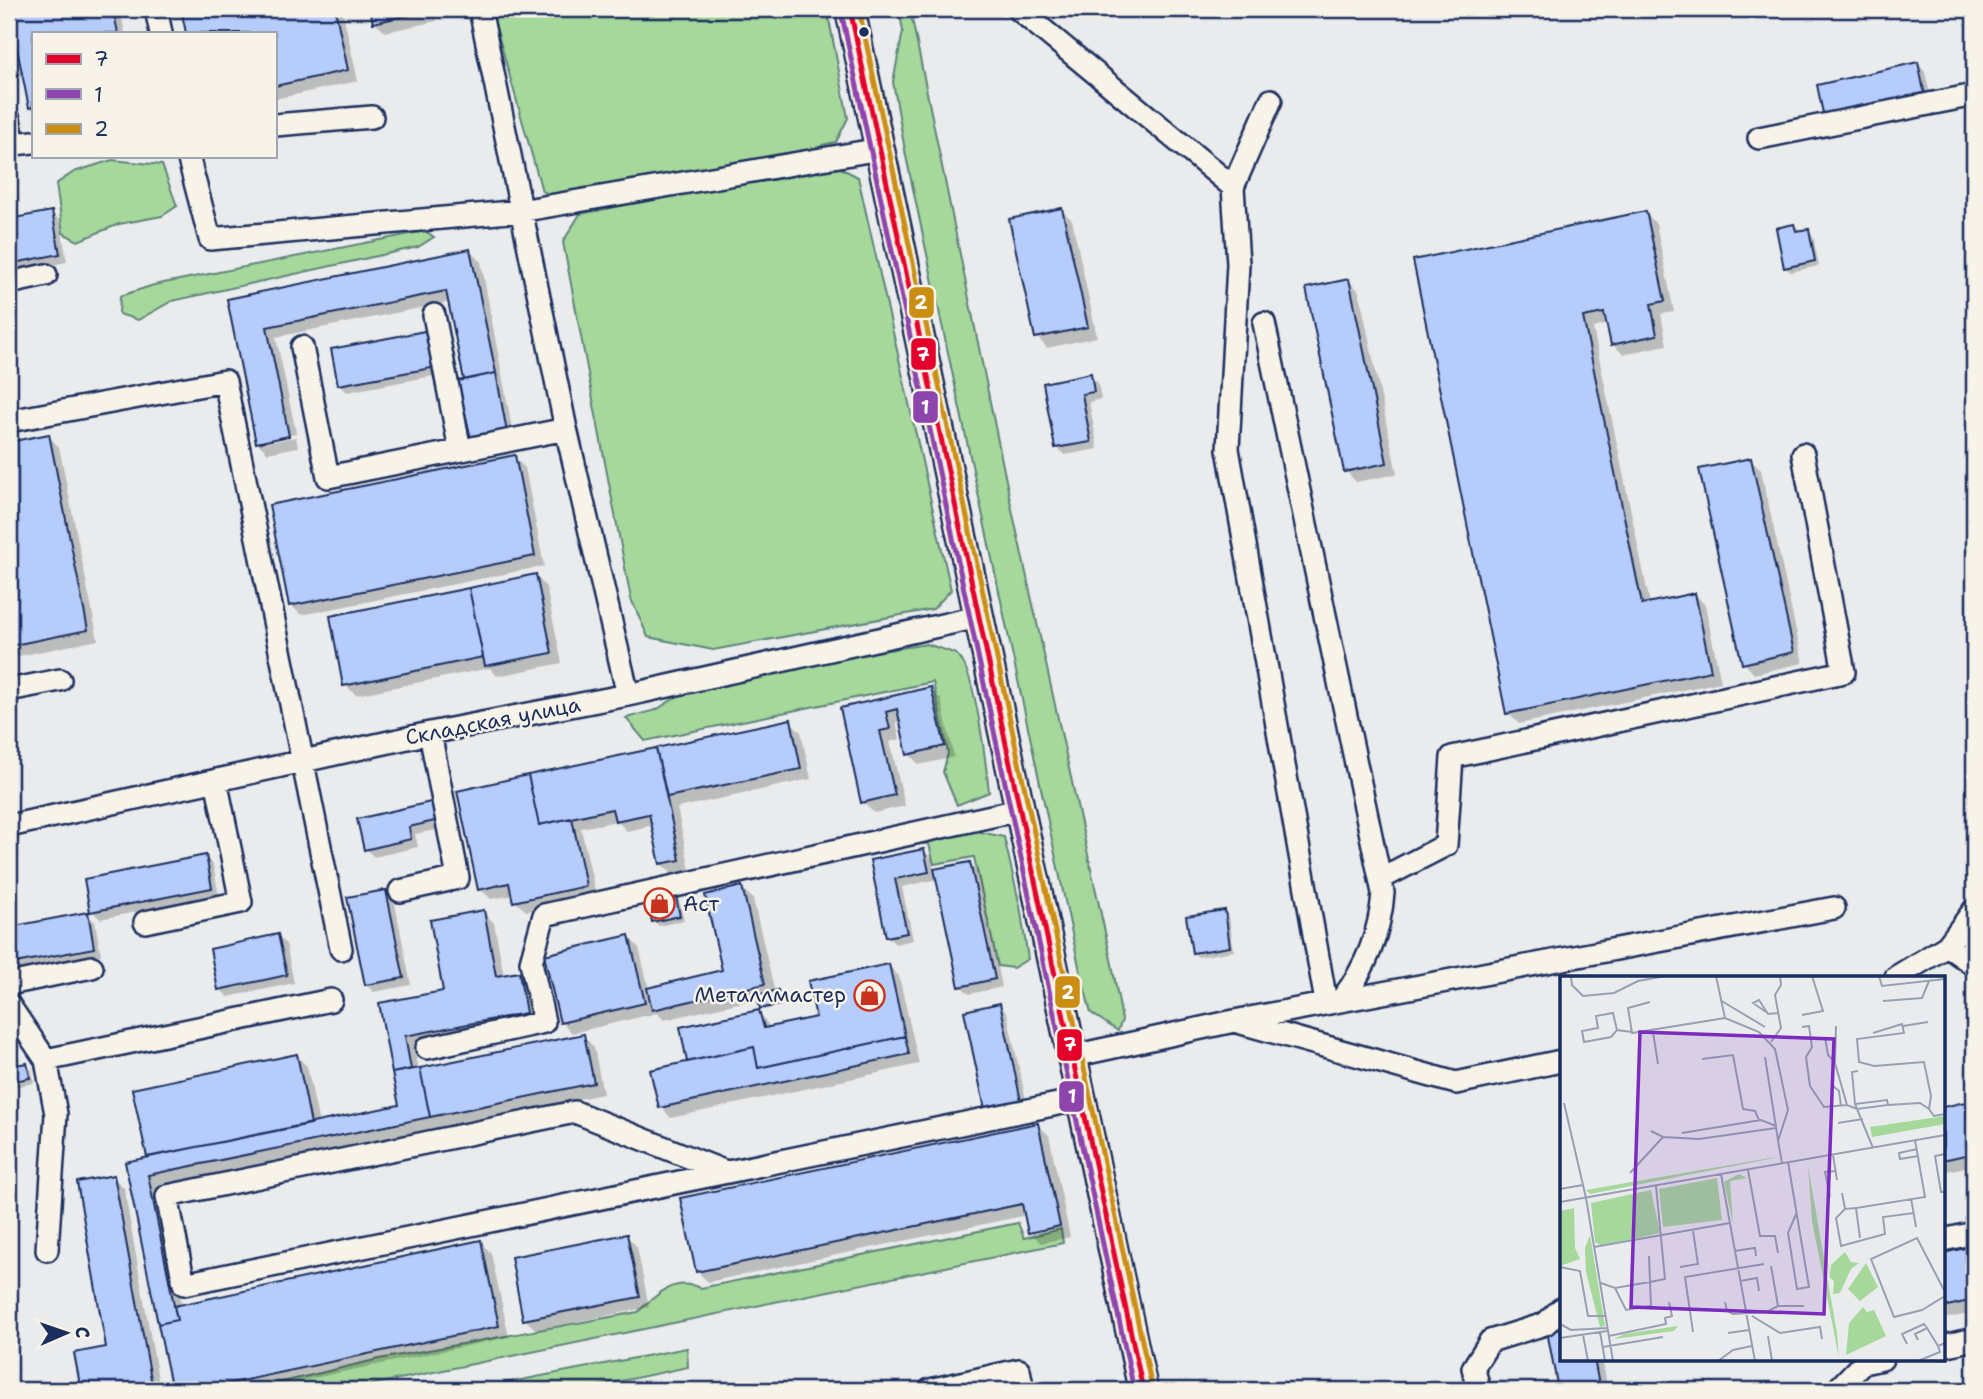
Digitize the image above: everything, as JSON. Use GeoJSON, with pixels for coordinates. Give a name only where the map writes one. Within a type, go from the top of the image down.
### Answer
{"type":"FeatureCollection","features":[{"type":"Feature","properties":{"kind":"main road"},"geometry":{"type":"LineString","coordinates":[[842,16],[880,149],[1143,1390]]}},
{"type":"Feature","properties":{"kind":"street"},"geometry":{"type":"LineString","coordinates":[[156,9],[161,32]]}},
{"type":"Feature","properties":{"kind":"street"},"geometry":{"type":"LineString","coordinates":[[480,9],[566,429],[628,695]]}},
{"type":"Feature","properties":{"kind":"street"},"geometry":{"type":"LineString","coordinates":[[1018,9],[1233,187]]}},
{"type":"Feature","properties":{"kind":"street"},"geometry":{"type":"LineString","coordinates":[[1759,138],[1974,95]]}},
{"type":"Feature","properties":{"kind":"street"},"geometry":{"type":"LineString","coordinates":[[1271,100],[1233,187],[1238,264],[1228,449],[1334,1000]]}},
{"type":"Feature","properties":{"kind":"street"},"geometry":{"type":"LineString","coordinates":[[276,125],[372,117]]}},
{"type":"Feature","properties":{"kind":"street"},"geometry":{"type":"LineString","coordinates":[[9,119],[14,144],[32,142]]}},
{"type":"Feature","properties":{"kind":"street"},"geometry":{"type":"LineString","coordinates":[[189,158],[210,239],[520,211],[880,149]]}},
{"type":"Feature","properties":{"kind":"street"},"geometry":{"type":"LineString","coordinates":[[9,283],[46,275]]}},
{"type":"Feature","properties":{"kind":"street"},"geometry":{"type":"LineString","coordinates":[[434,315],[460,450]]}},
{"type":"Feature","properties":{"kind":"street"},"geometry":{"type":"LineString","coordinates":[[1264,324],[1383,893],[1381,918],[1370,953],[1334,1000]]}},
{"type":"Feature","properties":{"kind":"street"},"geometry":{"type":"LineString","coordinates":[[302,347],[328,477],[566,429]]}},
{"type":"Feature","properties":{"kind":"street"},"geometry":{"type":"LineString","coordinates":[[9,421],[225,381],[341,949]]}},
{"type":"Feature","properties":{"kind":"street"},"geometry":{"type":"LineString","coordinates":[[1380,879],[1446,845],[1452,757],[1844,672],[1803,454]]}},
{"type":"Feature","properties":{"kind":"street","name":"Складская улица"},"geometry":{"type":"LineString","coordinates":[[9,826],[429,733],[628,695],[978,617]]}},
{"type":"Feature","properties":{"kind":"street"},"geometry":{"type":"LineString","coordinates":[[9,690],[60,680]]}},
{"type":"Feature","properties":{"kind":"street"},"geometry":{"type":"LineString","coordinates":[[400,891],[458,878],[429,733]]}},
{"type":"Feature","properties":{"kind":"street"},"geometry":{"type":"LineString","coordinates":[[145,922],[241,902],[216,780]]}},
{"type":"Feature","properties":{"kind":"street"},"geometry":{"type":"LineString","coordinates":[[427,1048],[544,1022],[531,962],[544,915],[1019,810]]}},
{"type":"Feature","properties":{"kind":"street"},"geometry":{"type":"LineString","coordinates":[[1073,1056],[1334,1000],[1834,908]]}},
{"type":"Feature","properties":{"kind":"street"},"geometry":{"type":"LineString","coordinates":[[1898,976],[1947,946],[1974,910]]}},
{"type":"Feature","properties":{"kind":"street"},"geometry":{"type":"LineString","coordinates":[[1947,946],[1974,965]]}},
{"type":"Feature","properties":{"kind":"street"},"geometry":{"type":"LineString","coordinates":[[9,984],[92,967]]}},
{"type":"Feature","properties":{"kind":"street"},"geometry":{"type":"LineString","coordinates":[[46,1060],[331,1000]]}},
{"type":"Feature","properties":{"kind":"street"},"geometry":{"type":"LineString","coordinates":[[9,1005],[46,1060],[56,1114],[47,1250]]}},
{"type":"Feature","properties":{"kind":"street"},"geometry":{"type":"LineString","coordinates":[[1234,1021],[1456,1083],[1560,1061]]}},
{"type":"Feature","properties":{"kind":"street"},"geometry":{"type":"LineString","coordinates":[[726,1172],[575,1112],[167,1196],[184,1284],[1082,1099]]}},
{"type":"Feature","properties":{"kind":"street"},"geometry":{"type":"LineString","coordinates":[[1944,1240],[1974,1233]]}},
{"type":"Feature","properties":{"kind":"street"},"geometry":{"type":"LineString","coordinates":[[1480,1390],[1474,1368],[1490,1341],[1545,1324],[1560,1310]]}},
{"type":"Feature","properties":{"kind":"street"},"geometry":{"type":"LineString","coordinates":[[1944,1346],[1974,1339]]}},
{"type":"Feature","properties":{"kind":"street"},"geometry":{"type":"LineString","coordinates":[[1837,1390],[1863,1363],[1877,1360]]}},
{"type":"Feature","properties":{"kind":"street"},"geometry":{"type":"LineString","coordinates":[[930,1390],[1019,1370],[1023,1390]]}},
{"type":"Feature","properties":{"kind":"path"},"geometry":{"type":"LineString","coordinates":[[811,9],[842,16]]}},
{"type":"Feature","properties":{"kind":"green space"},"geometry":{"type":"Polygon","coordinates":[[[491,9],[827,9],[848,118],[836,142],[822,145],[818,151],[556,197],[542,191],[491,9]]]}},
{"type":"Feature","properties":{"kind":"green space"},"geometry":{"type":"Polygon","coordinates":[[[899,9],[910,9],[1011,505],[1112,964],[1122,1020],[1118,1031],[1091,1013],[1080,971],[906,156],[893,82],[903,31],[899,9]]]}},
{"type":"Feature","properties":{"kind":"green space"},"geometry":{"type":"Polygon","coordinates":[[[112,160],[162,165],[177,206],[162,216],[119,224],[78,241],[63,233],[56,184],[74,172],[112,160]]]}},
{"type":"Feature","properties":{"kind":"green space"},"geometry":{"type":"Polygon","coordinates":[[[833,164],[858,177],[951,590],[933,609],[713,650],[648,637],[631,599],[563,242],[580,214],[833,164]]]}},
{"type":"Feature","properties":{"kind":"green space"},"geometry":{"type":"Polygon","coordinates":[[[425,231],[434,237],[418,247],[172,301],[138,320],[119,314],[120,296],[154,285],[425,231]]]}},
{"type":"Feature","properties":{"kind":"green space"},"geometry":{"type":"Polygon","coordinates":[[[927,644],[957,655],[964,664],[975,697],[989,792],[957,805],[943,772],[948,753],[933,682],[645,741],[626,718],[656,710],[681,694],[818,661],[927,644]]]}},
{"type":"Feature","properties":{"kind":"green space"},"geometry":{"type":"Polygon","coordinates":[[[967,829],[1004,837],[1020,906],[1028,959],[1013,968],[998,966],[974,857],[934,864],[929,844],[916,843],[967,829]]]}},
{"type":"Feature","properties":{"kind":"green space"},"geometry":{"type":"Polygon","coordinates":[[[1018,1223],[1024,1238],[1061,1229],[1063,1243],[346,1390],[249,1390],[379,1359],[638,1312],[659,1294],[674,1286],[691,1285],[701,1288],[1018,1223]]]}},
{"type":"Feature","properties":{"kind":"green space"},"geometry":{"type":"Polygon","coordinates":[[[687,1348],[688,1367],[578,1390],[469,1390],[687,1348]]]}},
{"type":"Feature","properties":{"kind":"building"},"geometry":{"type":"Polygon","coordinates":[[[9,9],[113,9],[118,32],[32,32],[32,107],[29,108],[9,9]]]}},
{"type":"Feature","properties":{"kind":"building"},"geometry":{"type":"Polygon","coordinates":[[[181,9],[335,9],[348,70],[276,86],[276,32],[186,32],[181,9]]]}},
{"type":"Feature","properties":{"kind":"building"},"geometry":{"type":"Polygon","coordinates":[[[370,9],[427,9],[427,11],[373,23],[370,9]]]}},
{"type":"Feature","properties":{"kind":"building"},"geometry":{"type":"Polygon","coordinates":[[[1918,62],[1925,96],[1824,118],[1817,85],[1918,62]]]}},
{"type":"Feature","properties":{"kind":"building"},"geometry":{"type":"Polygon","coordinates":[[[1062,208],[1088,327],[1035,338],[1009,219],[1062,208]]]}},
{"type":"Feature","properties":{"kind":"building"},"geometry":{"type":"Polygon","coordinates":[[[52,211],[60,254],[9,264],[9,219],[52,211]]]}},
{"type":"Feature","properties":{"kind":"building"},"geometry":{"type":"Polygon","coordinates":[[[1646,211],[1665,301],[1651,304],[1657,335],[1611,345],[1604,313],[1583,317],[1642,604],[1695,593],[1711,671],[1506,714],[1413,260],[1646,211]]]}},
{"type":"Feature","properties":{"kind":"building"},"geometry":{"type":"Polygon","coordinates":[[[1794,224],[1796,231],[1809,229],[1815,261],[1784,268],[1776,228],[1794,224]]]}},
{"type":"Feature","properties":{"kind":"building"},"geometry":{"type":"Polygon","coordinates":[[[470,249],[496,373],[464,380],[446,291],[267,327],[289,436],[256,443],[227,299],[470,249]]]}},
{"type":"Feature","properties":{"kind":"building"},"geometry":{"type":"Polygon","coordinates":[[[1349,279],[1387,463],[1344,472],[1306,288],[1349,279]]]}},
{"type":"Feature","properties":{"kind":"building"},"geometry":{"type":"Polygon","coordinates":[[[430,330],[437,367],[338,385],[331,349],[430,330]]]}},
{"type":"Feature","properties":{"kind":"building"},"geometry":{"type":"Polygon","coordinates":[[[496,373],[507,432],[471,439],[458,381],[496,373]]]}},
{"type":"Feature","properties":{"kind":"building"},"geometry":{"type":"Polygon","coordinates":[[[1091,373],[1094,392],[1082,394],[1091,442],[1055,448],[1043,383],[1091,373]]]}},
{"type":"Feature","properties":{"kind":"building"},"geometry":{"type":"Polygon","coordinates":[[[49,434],[88,630],[9,646],[9,442],[49,434]]]}},
{"type":"Feature","properties":{"kind":"building"},"geometry":{"type":"Polygon","coordinates":[[[515,455],[535,556],[289,606],[269,505],[515,455]]]}},
{"type":"Feature","properties":{"kind":"building"},"geometry":{"type":"Polygon","coordinates":[[[1751,458],[1794,652],[1742,664],[1699,469],[1751,458]]]}},
{"type":"Feature","properties":{"kind":"building"},"geometry":{"type":"Polygon","coordinates":[[[536,574],[552,653],[485,666],[469,588],[536,574]]]}},
{"type":"Feature","properties":{"kind":"building"},"geometry":{"type":"Polygon","coordinates":[[[469,588],[483,657],[343,686],[330,616],[469,588]]]}},
{"type":"Feature","properties":{"kind":"building"},"geometry":{"type":"Polygon","coordinates":[[[931,687],[945,746],[907,755],[897,709],[886,712],[890,729],[880,731],[895,795],[861,803],[840,708],[931,687]]]}},
{"type":"Feature","properties":{"kind":"building"},"geometry":{"type":"Polygon","coordinates":[[[791,719],[801,769],[667,797],[656,748],[791,719]]]}},
{"type":"Feature","properties":{"kind":"building"},"geometry":{"type":"Polygon","coordinates":[[[656,748],[680,860],[660,864],[649,814],[615,821],[612,809],[539,825],[528,775],[656,748]]]}},
{"type":"Feature","properties":{"kind":"building"},"geometry":{"type":"Polygon","coordinates":[[[528,775],[539,825],[572,818],[586,886],[513,902],[509,883],[478,890],[457,791],[528,775]]]}},
{"type":"Feature","properties":{"kind":"building"},"geometry":{"type":"Polygon","coordinates":[[[435,801],[439,820],[409,827],[411,839],[364,850],[357,819],[435,801]]]}},
{"type":"Feature","properties":{"kind":"building"},"geometry":{"type":"Polygon","coordinates":[[[924,849],[929,872],[895,879],[907,933],[886,937],[870,860],[924,849]]]}},
{"type":"Feature","properties":{"kind":"building"},"geometry":{"type":"Polygon","coordinates":[[[206,855],[212,888],[90,912],[84,879],[206,855]]]}},
{"type":"Feature","properties":{"kind":"building"},"geometry":{"type":"Polygon","coordinates":[[[970,862],[995,979],[959,987],[934,869],[970,862]]]}},
{"type":"Feature","properties":{"kind":"building"},"geometry":{"type":"Polygon","coordinates":[[[742,886],[765,984],[652,1010],[647,988],[722,970],[705,895],[742,886]]]}},
{"type":"Feature","properties":{"kind":"building"},"geometry":{"type":"Polygon","coordinates":[[[386,890],[404,978],[365,985],[347,897],[386,890]]]}},
{"type":"Feature","properties":{"kind":"building"},"geometry":{"type":"Polygon","coordinates":[[[675,893],[680,916],[652,922],[647,900],[675,893]]]}},
{"type":"Feature","properties":{"kind":"building"},"geometry":{"type":"Polygon","coordinates":[[[484,910],[496,976],[519,972],[526,1013],[405,1036],[411,1069],[392,1073],[379,1003],[443,991],[430,920],[484,910]]]}},
{"type":"Feature","properties":{"kind":"building"},"geometry":{"type":"Polygon","coordinates":[[[1225,910],[1230,947],[1192,953],[1186,916],[1225,910]]]}},
{"type":"Feature","properties":{"kind":"building"},"geometry":{"type":"Polygon","coordinates":[[[88,912],[94,948],[10,964],[9,927],[88,912]]]}},
{"type":"Feature","properties":{"kind":"building"},"geometry":{"type":"Polygon","coordinates":[[[278,934],[287,975],[218,990],[210,949],[278,934]]]}},
{"type":"Feature","properties":{"kind":"building"},"geometry":{"type":"Polygon","coordinates":[[[629,935],[645,1003],[560,1023],[544,955],[629,935]]]}},
{"type":"Feature","properties":{"kind":"building"},"geometry":{"type":"Polygon","coordinates":[[[889,964],[905,1036],[758,1068],[754,1047],[687,1062],[680,1027],[759,1010],[764,1028],[816,1017],[808,981],[889,964]]]}},
{"type":"Feature","properties":{"kind":"building"},"geometry":{"type":"Polygon","coordinates":[[[778,990],[781,1004],[760,1009],[757,995],[778,990]]]}},
{"type":"Feature","properties":{"kind":"building"},"geometry":{"type":"Polygon","coordinates":[[[1000,1003],[1021,1101],[985,1109],[964,1011],[1000,1003]]]}},
{"type":"Feature","properties":{"kind":"building"},"geometry":{"type":"Polygon","coordinates":[[[584,1034],[594,1083],[430,1117],[420,1068],[584,1034]]]}},
{"type":"Feature","properties":{"kind":"building"},"geometry":{"type":"Polygon","coordinates":[[[905,1036],[909,1054],[659,1108],[650,1070],[754,1047],[758,1068],[905,1036]]]}},
{"type":"Feature","properties":{"kind":"building"},"geometry":{"type":"Polygon","coordinates":[[[297,1054],[311,1124],[147,1157],[132,1089],[297,1054]]]}},
{"type":"Feature","properties":{"kind":"building"},"geometry":{"type":"Polygon","coordinates":[[[27,1063],[30,1078],[9,1082],[9,1066],[27,1063]]]}},
{"type":"Feature","properties":{"kind":"building"},"geometry":{"type":"Polygon","coordinates":[[[420,1068],[430,1117],[148,1175],[177,1320],[158,1324],[125,1162],[399,1105],[392,1073],[420,1068]]]}},
{"type":"Feature","properties":{"kind":"building"},"geometry":{"type":"Polygon","coordinates":[[[1965,1102],[1974,1153],[1944,1160],[1944,1107],[1965,1102]]]}},
{"type":"Feature","properties":{"kind":"building"},"geometry":{"type":"Polygon","coordinates":[[[1038,1123],[1060,1226],[1028,1233],[1022,1204],[696,1272],[680,1198],[1038,1123]]]}},
{"type":"Feature","properties":{"kind":"building"},"geometry":{"type":"Polygon","coordinates":[[[114,1175],[153,1390],[81,1390],[74,1353],[106,1347],[77,1182],[114,1175]]]}},
{"type":"Feature","properties":{"kind":"building"},"geometry":{"type":"Polygon","coordinates":[[[627,1234],[640,1297],[523,1320],[511,1257],[627,1234]]]}},
{"type":"Feature","properties":{"kind":"building"},"geometry":{"type":"Polygon","coordinates":[[[481,1240],[499,1326],[199,1390],[172,1390],[158,1324],[177,1320],[174,1306],[481,1240]]]}},
{"type":"Feature","properties":{"kind":"building"},"geometry":{"type":"Polygon","coordinates":[[[1974,1246],[1974,1300],[1944,1307],[1944,1253],[1974,1246]]]}},
{"type":"Feature","properties":{"kind":"building"},"geometry":{"type":"Polygon","coordinates":[[[1560,1329],[1560,1360],[1594,1360],[1600,1390],[1532,1390],[1557,1384],[1547,1331],[1560,1329]]]}},
{"type":"Feature","properties":{"kind":"transit line","name":"7"},"geometry":{"type":"LineString","coordinates":[[850,9],[1143,1390]]}},
{"type":"Feature","properties":{"kind":"transit line","name":"2"},"geometry":{"type":"LineString","coordinates":[[859,9],[1152,1388]]}},
{"type":"Feature","properties":{"kind":"transit line","name":"1"},"geometry":{"type":"LineString","coordinates":[[841,11],[1134,1390]]}},
{"type":"Feature","properties":{"kind":"place","name":"Аст"},"geometry":{"type":"Point","coordinates":[660,904]}},
{"type":"Feature","properties":{"kind":"place","name":"Металлмастер"},"geometry":{"type":"Point","coordinates":[869,995]}}]}
